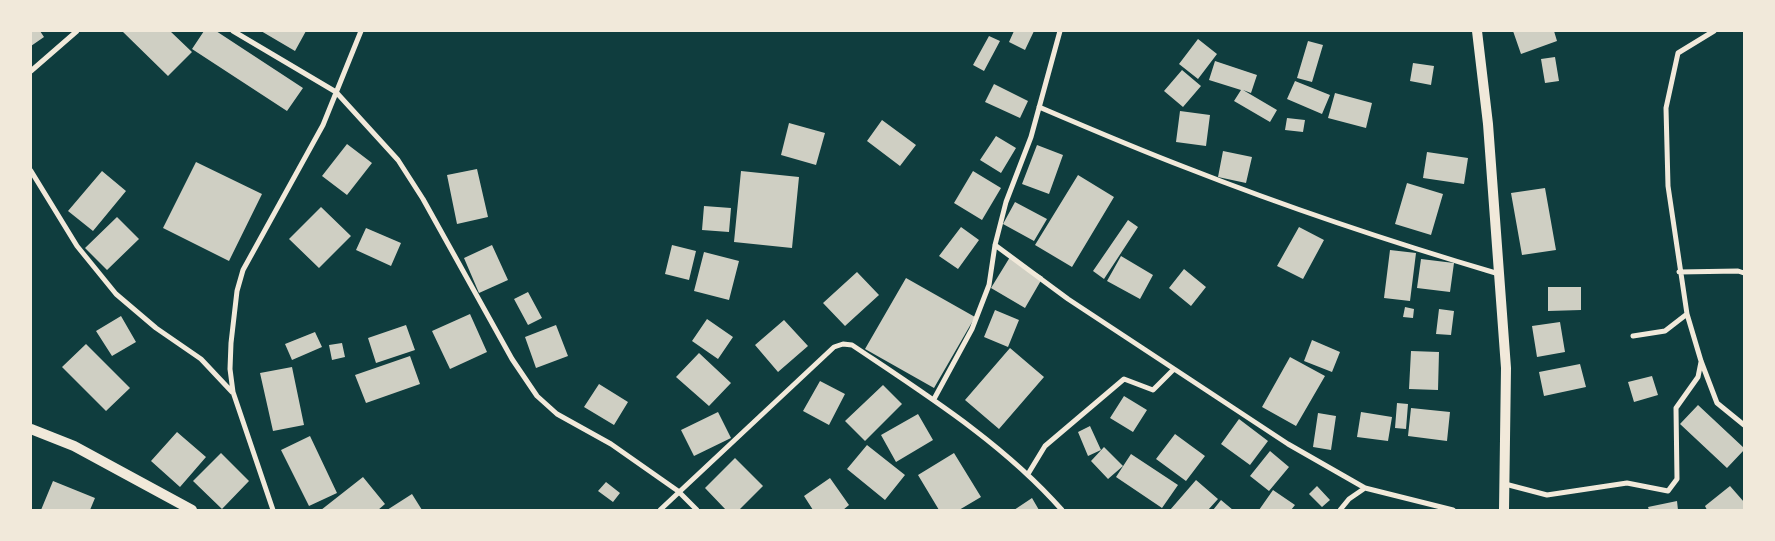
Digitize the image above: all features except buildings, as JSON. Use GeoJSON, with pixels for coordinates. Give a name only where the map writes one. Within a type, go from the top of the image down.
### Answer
{"type":"FeatureCollection","features":[{"type":"Feature","properties":{"kind":"main road"},"geometry":{"type":"LineString","coordinates":[[1477,31],[1488,124],[1506,368],[1504,510]]}},
{"type":"Feature","properties":{"kind":"main road"},"geometry":{"type":"LineString","coordinates":[[31,428],[74,446],[192,510]]}},
{"type":"Feature","properties":{"kind":"street"},"geometry":{"type":"LineString","coordinates":[[31,71],[77,31]]}},
{"type":"Feature","properties":{"kind":"street"},"geometry":{"type":"LineString","coordinates":[[233,31],[336,92],[398,160],[512,359],[537,396],[558,414],[610,444],[678,491],[698,510]]}},
{"type":"Feature","properties":{"kind":"street"},"geometry":{"type":"LineString","coordinates":[[273,510],[233,392],[230,369],[238,291],[243,270],[323,125],[361,31]]}},
{"type":"Feature","properties":{"kind":"street"},"geometry":{"type":"LineString","coordinates":[[934,400],[972,329],[989,285],[995,245],[1006,202],[1031,137],[1060,31]]}},
{"type":"Feature","properties":{"kind":"street"},"geometry":{"type":"LineString","coordinates":[[1714,31],[1678,53],[1666,108],[1668,186],[1679,272],[1687,314],[1701,361],[1717,403],[1744,425]]}},
{"type":"Feature","properties":{"kind":"street"},"geometry":{"type":"LineString","coordinates":[[1039,107],[1187,168],[1304,211],[1437,256],[1499,274]]}},
{"type":"Feature","properties":{"kind":"street"},"geometry":{"type":"LineString","coordinates":[[31,171],[77,246],[116,294],[156,328],[201,359],[233,392]]}},
{"type":"Feature","properties":{"kind":"street"},"geometry":{"type":"LineString","coordinates":[[995,245],[1068,300],[1288,444],[1365,488],[1453,510]]}},
{"type":"Feature","properties":{"kind":"street"},"geometry":{"type":"LineString","coordinates":[[1679,272],[1738,271],[1744,274]]}},
{"type":"Feature","properties":{"kind":"street"},"geometry":{"type":"LineString","coordinates":[[1633,336],[1665,331],[1687,314]]}},
{"type":"Feature","properties":{"kind":"street"},"geometry":{"type":"LineString","coordinates":[[660,510],[678,491],[834,347],[843,344],[852,345],[934,400],[1028,474],[1062,510]]}},
{"type":"Feature","properties":{"kind":"street"},"geometry":{"type":"LineString","coordinates":[[1504,484],[1546,495],[1627,483],[1668,491],[1676,479],[1676,408],[1698,377],[1701,361]]}},
{"type":"Feature","properties":{"kind":"street"},"geometry":{"type":"LineString","coordinates":[[1028,474],[1045,446],[1124,379],[1153,390],[1174,369]]}},
{"type":"Feature","properties":{"kind":"street"},"geometry":{"type":"LineString","coordinates":[[1340,510],[1349,498],[1365,488]]}}]}
